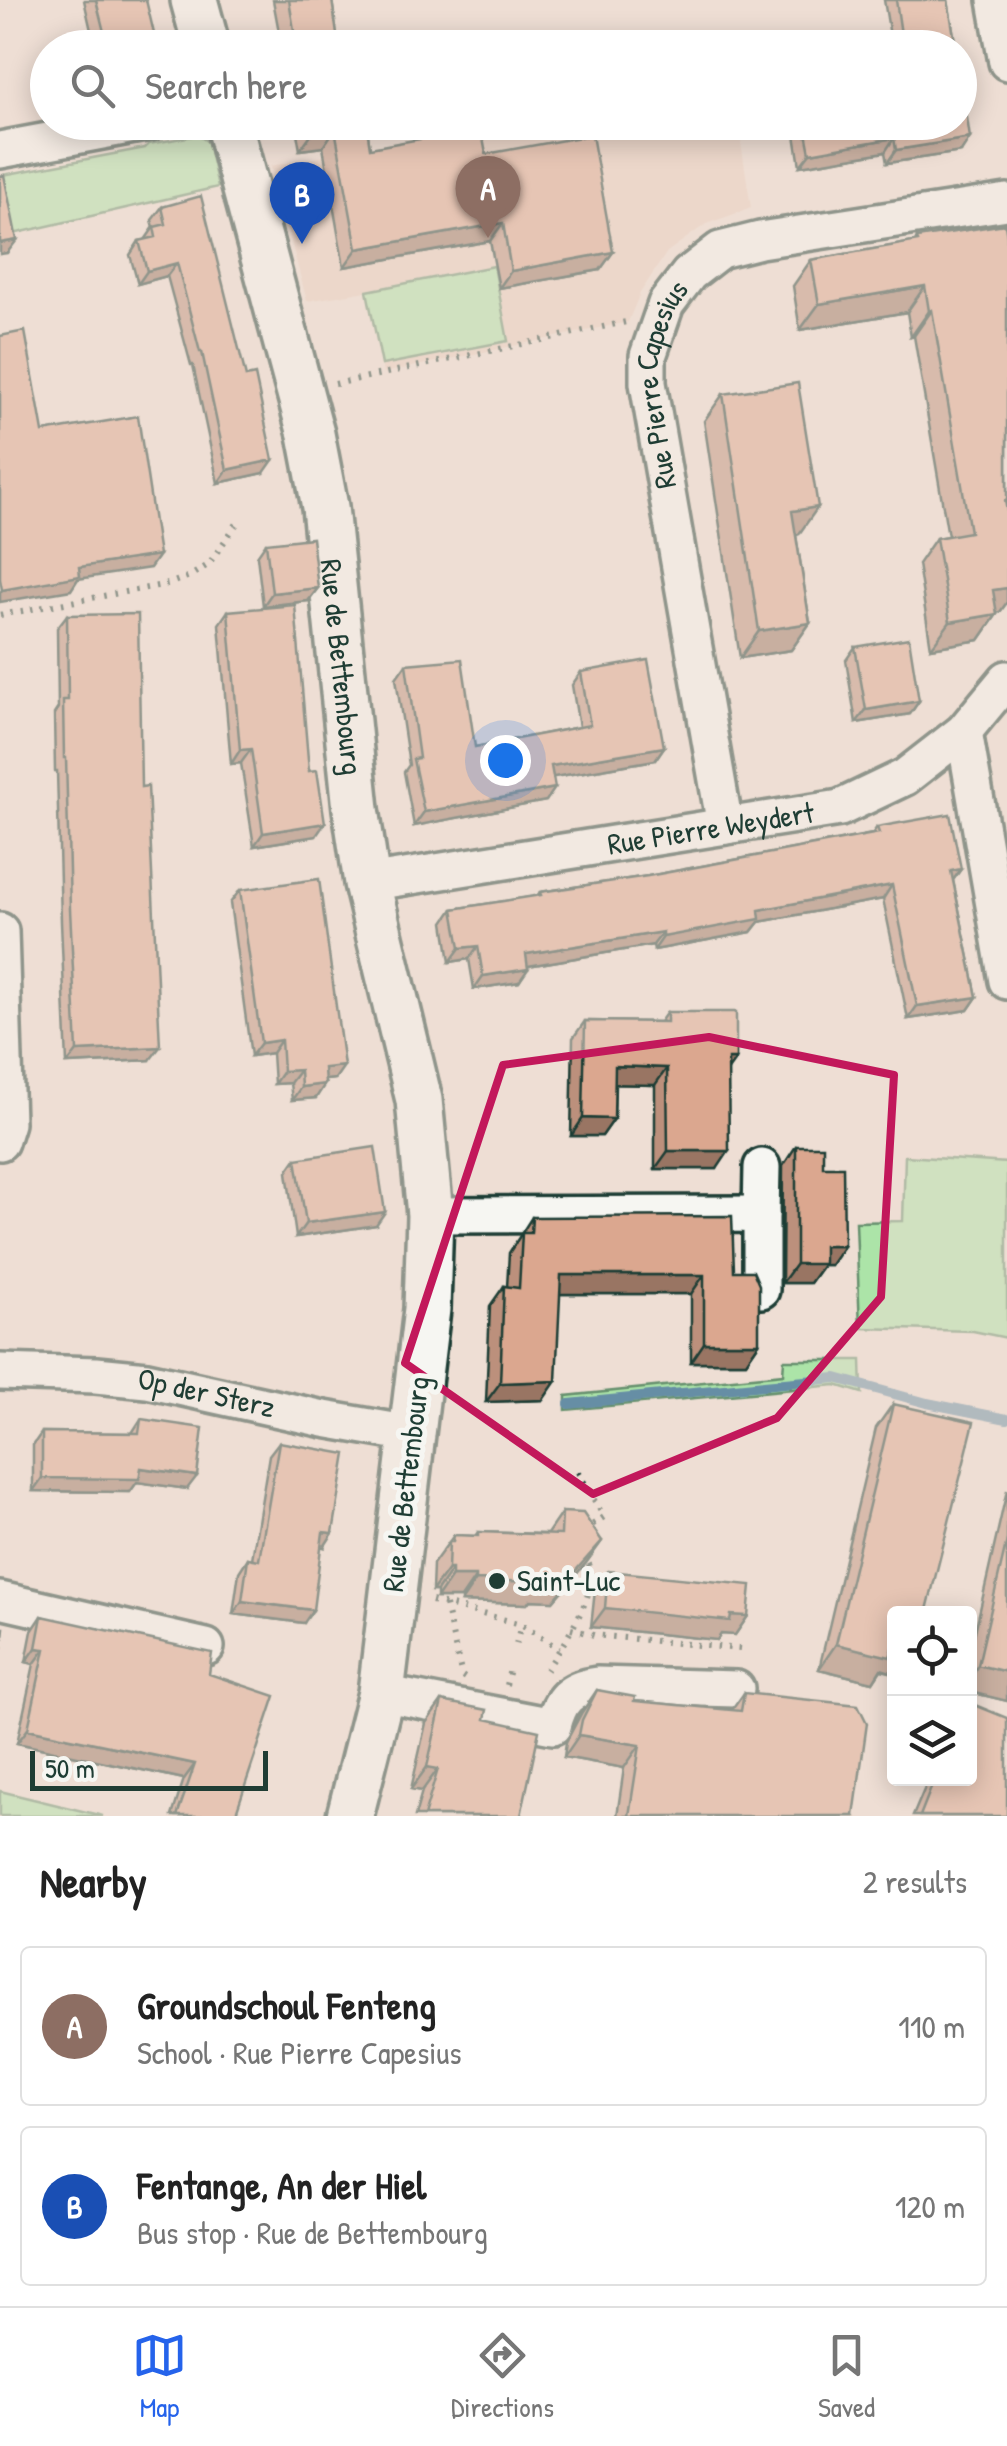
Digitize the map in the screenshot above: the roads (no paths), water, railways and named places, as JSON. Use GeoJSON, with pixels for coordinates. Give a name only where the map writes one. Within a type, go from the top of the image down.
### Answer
{"type":"FeatureCollection","features":[{"type":"Feature","properties":{"kind":"main road"},"geometry":{"type":"LineString","coordinates":[[194,0],[203,30]]}},
{"type":"Feature","properties":{"kind":"main road","name":"Rue de Bettembourg"},"geometry":{"type":"LineString","coordinates":[[233,140],[310,434],[325,507],[356,809],[368,883],[418,1100],[430,1215],[427,1309],[380,1693],[350,1816]]}},
{"type":"Feature","properties":{"kind":"street"},"geometry":{"type":"LineString","coordinates":[[996,0],[1007,62]]}},
{"type":"Feature","properties":{"kind":"street"},"geometry":{"type":"LineString","coordinates":[[0,150],[54,140]]}},
{"type":"Feature","properties":{"kind":"street","name":"Rue Pierre Capesius"},"geometry":{"type":"LineString","coordinates":[[724,826],[648,383],[648,356],[666,304],[689,274],[720,250],[760,240],[1007,202]]}},
{"type":"Feature","properties":{"kind":"street","name":"Rue Pierre Weydert"},"geometry":{"type":"LineString","coordinates":[[368,883],[840,808],[905,777],[964,731],[1007,679]]}},
{"type":"Feature","properties":{"kind":"street"},"geometry":{"type":"LineString","coordinates":[[964,731],[1007,982]]}},
{"type":"Feature","properties":{"kind":"street"},"geometry":{"type":"LineString","coordinates":[[0,931],[6,1123],[0,1142]]}},
{"type":"Feature","properties":{"kind":"street"},"geometry":{"type":"LineString","coordinates":[[762,1166],[762,1290]]}},
{"type":"Feature","properties":{"kind":"street"},"geometry":{"type":"LineString","coordinates":[[430,1215],[761,1214]]}},
{"type":"Feature","properties":{"kind":"street","name":"Op der Sterz"},"geometry":{"type":"LineString","coordinates":[[0,1372],[147,1380],[411,1434]]}},
{"type":"Feature","properties":{"kind":"street"},"geometry":{"type":"LineString","coordinates":[[0,1600],[206,1647]]}},
{"type":"Feature","properties":{"kind":"street"},"geometry":{"type":"LineString","coordinates":[[380,1693],[553,1726],[566,1696],[581,1688],[598,1685],[736,1689]]}},
{"type":"Feature","properties":{"kind":"waterway"},"geometry":{"type":"LineString","coordinates":[[569,1404],[836,1378],[927,1403],[1007,1419]]}},
{"type":"Feature","properties":{"kind":"place","name":"Groundschoul Fenteng"},"geometry":{"type":"Point","coordinates":[488,238]}},
{"type":"Feature","properties":{"kind":"place","name":"Fentange, An der Hiel"},"geometry":{"type":"Point","coordinates":[302,244]}},
{"type":"Feature","properties":{"kind":"place","name":"Saint-Luc"},"geometry":{"type":"Point","coordinates":[497,1581]}}]}
